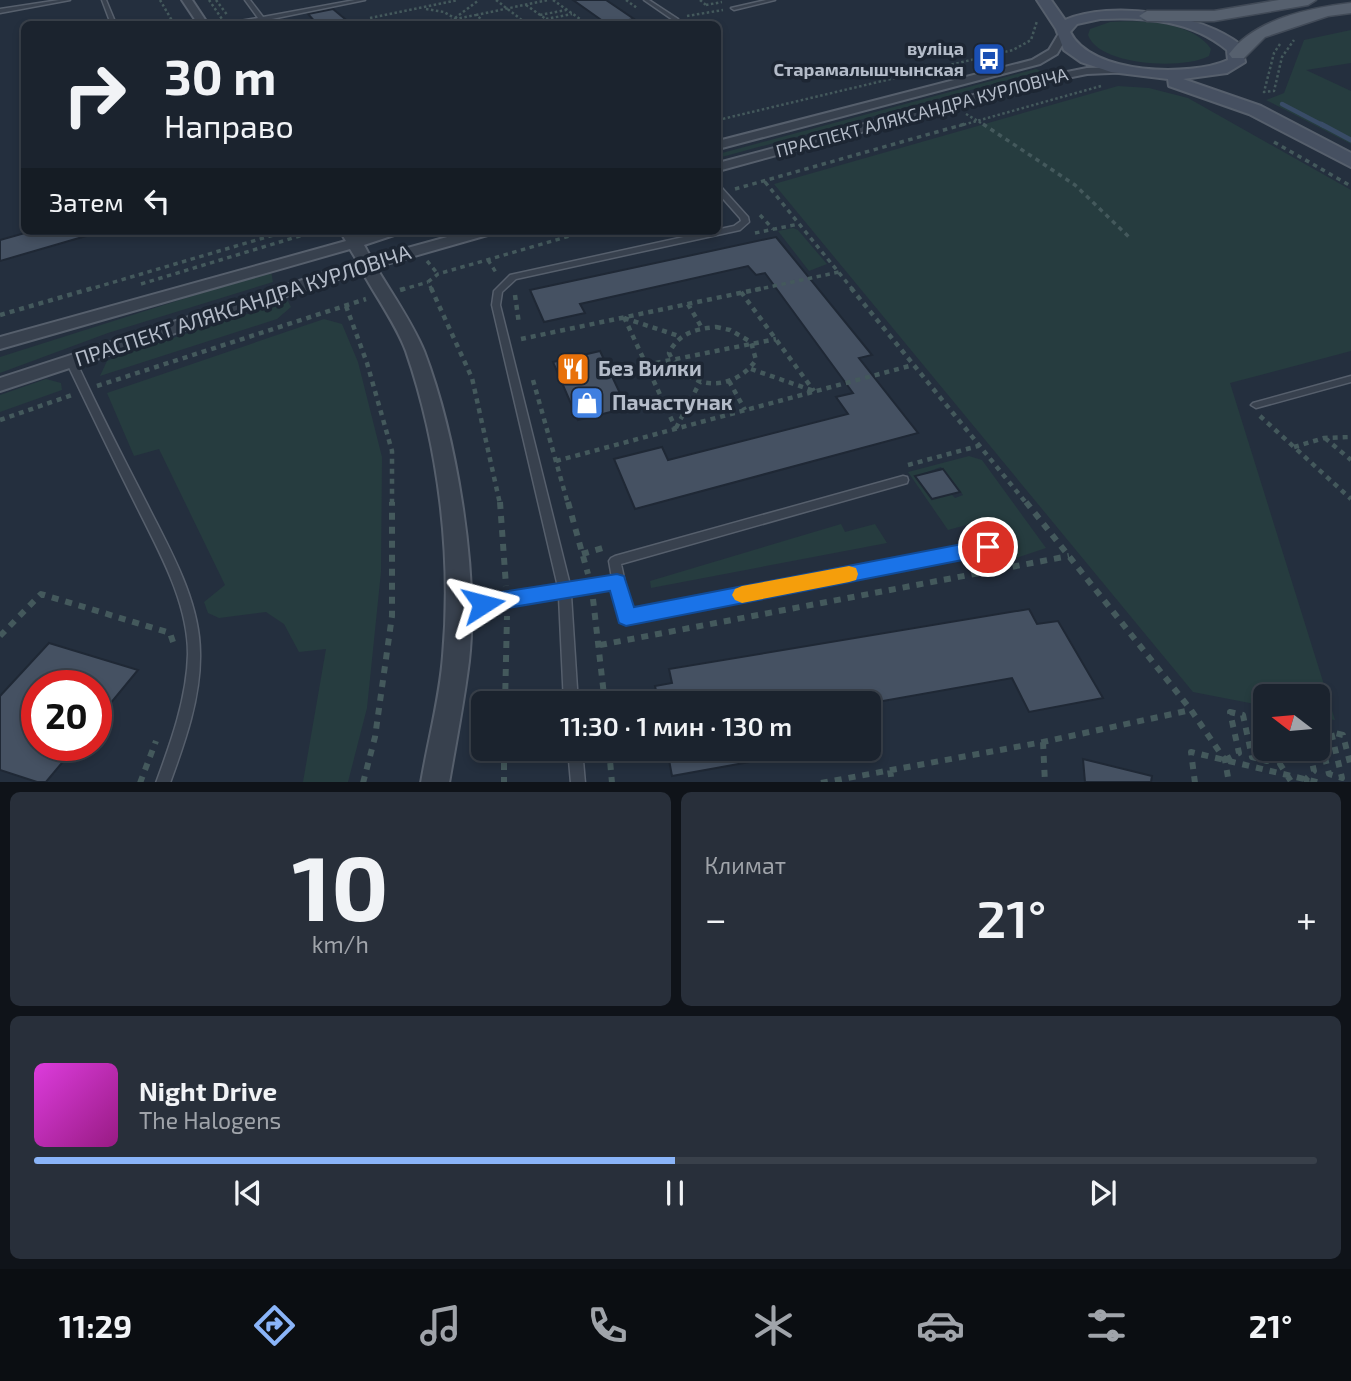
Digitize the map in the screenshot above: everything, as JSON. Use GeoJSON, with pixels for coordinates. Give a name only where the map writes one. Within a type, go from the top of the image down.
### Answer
{"type":"FeatureCollection","features":[{"type":"Feature","properties":{"kind":"main road"},"geometry":{"type":"LineString","coordinates":[[1044,0],[1063,32],[1084,56],[1128,70],[1153,74],[1203,75],[1233,61],[1258,33],[1300,19],[1351,8]]}},
{"type":"Feature","properties":{"kind":"main road"},"geometry":{"type":"LineString","coordinates":[[1063,32],[1072,21],[1100,15],[1214,16],[1308,0]]}},
{"type":"Feature","properties":{"kind":"main road"},"geometry":{"type":"LineString","coordinates":[[1147,16],[1207,30],[1229,42],[1233,61],[1255,110]]}},
{"type":"Feature","properties":{"kind":"main road"},"geometry":{"type":"LineString","coordinates":[[1153,74],[1255,110],[1351,161]]}},
{"type":"Feature","properties":{"kind":"street"},"geometry":{"type":"LineString","coordinates":[[187,0],[201,21]]}},
{"type":"Feature","properties":{"kind":"street","name":"ПРАСПЕКТ АЛЯКСАНДРА КУРЛОВІЧА"},"geometry":{"type":"LineString","coordinates":[[721,144],[1036,62],[1053,52],[1063,32]]}},
{"type":"Feature","properties":{"kind":"street","name":"ПРАСПЕКТ АЛЯКСАНДРА КУРЛОВІЧА"},"geometry":{"type":"LineString","coordinates":[[721,166],[1064,74],[1128,70]]}},
{"type":"Feature","properties":{"kind":"street","name":"ПРАСПЕКТ АЛЯКСАНДРА КУРЛОВІЧА"},"geometry":{"type":"LineString","coordinates":[[0,385],[369,264],[472,235]]}},
{"type":"Feature","properties":{"kind":"street"},"geometry":{"type":"LineString","coordinates":[[352,237],[414,349],[441,440],[456,555],[459,608],[456,660],[435,782]]}},
{"type":"Feature","properties":{"kind":"street","name":"ПРАСПЕКТ АЛЯКСАНДРА КУРЛОВІЧА"},"geometry":{"type":"LineString","coordinates":[[0,344],[352,237]]}},
{"type":"Feature","properties":{"kind":"lane"},"geometry":{"type":"LineString","coordinates":[[0,11],[68,0]]}},
{"type":"Feature","properties":{"kind":"lane"},"geometry":{"type":"LineString","coordinates":[[104,0],[113,21]]}},
{"type":"Feature","properties":{"kind":"lane"},"geometry":{"type":"LineString","coordinates":[[247,0],[262,19]]}},
{"type":"Feature","properties":{"kind":"lane"},"geometry":{"type":"LineString","coordinates":[[251,21],[363,0]]}},
{"type":"Feature","properties":{"kind":"lane"},"geometry":{"type":"LineString","coordinates":[[646,0],[675,19]]}},
{"type":"Feature","properties":{"kind":"lane"},"geometry":{"type":"LineString","coordinates":[[734,8],[773,0]]}},
{"type":"Feature","properties":{"kind":"lane"},"geometry":{"type":"LineString","coordinates":[[721,193],[746,222],[737,228],[721,232]]}},
{"type":"Feature","properties":{"kind":"lane"},"geometry":{"type":"LineString","coordinates":[[570,691],[565,590],[504,350],[496,305],[498,291],[513,277],[705,235]]}},
{"type":"Feature","properties":{"kind":"lane"},"geometry":{"type":"LineString","coordinates":[[71,361],[158,539],[177,584],[194,639],[191,676],[173,756],[163,782]]}},
{"type":"Feature","properties":{"kind":"lane"},"geometry":{"type":"LineString","coordinates":[[1255,408],[1351,379]]}},
{"type":"Feature","properties":{"kind":"lane"},"geometry":{"type":"LineString","coordinates":[[903,480],[615,561],[626,617],[988,547]]}},
{"type":"Feature","properties":{"kind":"lane"},"geometry":{"type":"LineString","coordinates":[[459,608],[617,582]]}},
{"type":"Feature","properties":{"kind":"lane"},"geometry":{"type":"LineString","coordinates":[[576,761],[578,782]]}},
{"type":"Feature","properties":{"kind":"path"},"geometry":{"type":"LineString","coordinates":[[160,0],[172,21]]}},
{"type":"Feature","properties":{"kind":"path"},"geometry":{"type":"LineString","coordinates":[[209,0],[224,21]]}},
{"type":"Feature","properties":{"kind":"path"},"geometry":{"type":"LineString","coordinates":[[374,21],[370,18],[458,0]]}},
{"type":"Feature","properties":{"kind":"path"},"geometry":{"type":"LineString","coordinates":[[455,19],[479,0]]}},
{"type":"Feature","properties":{"kind":"path"},"geometry":{"type":"LineString","coordinates":[[496,0],[523,21]]}},
{"type":"Feature","properties":{"kind":"path"},"geometry":{"type":"LineString","coordinates":[[445,21],[548,0]]}},
{"type":"Feature","properties":{"kind":"path"},"geometry":{"type":"LineString","coordinates":[[553,0],[583,21]]}},
{"type":"Feature","properties":{"kind":"path"},"geometry":{"type":"LineString","coordinates":[[700,0],[706,5],[711,0]]}},
{"type":"Feature","properties":{"kind":"path"},"geometry":{"type":"LineString","coordinates":[[525,4],[548,21]]}},
{"type":"Feature","properties":{"kind":"path"},"geometry":{"type":"LineString","coordinates":[[675,19],[734,8]]}},
{"type":"Feature","properties":{"kind":"path"},"geometry":{"type":"LineString","coordinates":[[414,9],[434,9],[455,19]]}},
{"type":"Feature","properties":{"kind":"path"},"geometry":{"type":"LineString","coordinates":[[540,15],[567,10]]}},
{"type":"Feature","properties":{"kind":"path"},"geometry":{"type":"LineString","coordinates":[[545,19],[572,14]]}},
{"type":"Feature","properties":{"kind":"path"},"geometry":{"type":"LineString","coordinates":[[476,15],[484,21]]}},
{"type":"Feature","properties":{"kind":"path"},"geometry":{"type":"LineString","coordinates":[[721,119],[1013,50],[1029,43],[1033,38],[1037,15]]}},
{"type":"Feature","properties":{"kind":"path"},"geometry":{"type":"LineString","coordinates":[[572,21],[580,19]]}},
{"type":"Feature","properties":{"kind":"path"},"geometry":{"type":"LineString","coordinates":[[1284,38],[1274,53],[1264,92],[1274,90],[1282,57],[1298,36]]}},
{"type":"Feature","properties":{"kind":"path"},"geometry":{"type":"LineString","coordinates":[[721,191],[765,182],[1091,89]]}},
{"type":"Feature","properties":{"kind":"path"},"geometry":{"type":"LineString","coordinates":[[951,104],[1039,159],[1091,198],[1111,214],[1130,239]]}},
{"type":"Feature","properties":{"kind":"path"},"geometry":{"type":"LineString","coordinates":[[1279,145],[1351,186]]}},
{"type":"Feature","properties":{"kind":"path"},"geometry":{"type":"LineString","coordinates":[[765,182],[1191,709],[1225,760],[1229,782]]}},
{"type":"Feature","properties":{"kind":"path"},"geometry":{"type":"LineString","coordinates":[[0,315],[268,235]]}},
{"type":"Feature","properties":{"kind":"path"},"geometry":{"type":"LineString","coordinates":[[275,235],[276,242],[301,235]]}},
{"type":"Feature","properties":{"kind":"path"},"geometry":{"type":"LineString","coordinates":[[399,290],[428,282],[438,274],[573,235]]}},
{"type":"Feature","properties":{"kind":"path"},"geometry":{"type":"LineString","coordinates":[[525,351],[521,339],[839,272]]}},
{"type":"Feature","properties":{"kind":"path"},"geometry":{"type":"LineString","coordinates":[[428,282],[472,378],[500,500],[506,588]]}},
{"type":"Feature","properties":{"kind":"path"},"geometry":{"type":"LineString","coordinates":[[741,292],[814,391]]}},
{"type":"Feature","properties":{"kind":"path"},"geometry":{"type":"LineString","coordinates":[[0,420],[366,299]]}},
{"type":"Feature","properties":{"kind":"path"},"geometry":{"type":"LineString","coordinates":[[688,304],[702,328]]}},
{"type":"Feature","properties":{"kind":"path"},"geometry":{"type":"LineString","coordinates":[[346,306],[367,363],[392,451],[392,616],[375,737],[363,782]]}},
{"type":"Feature","properties":{"kind":"path"},"geometry":{"type":"LineString","coordinates":[[624,317],[679,337]]}},
{"type":"Feature","properties":{"kind":"path"},"geometry":{"type":"LineString","coordinates":[[624,317],[676,429]]}},
{"type":"Feature","properties":{"kind":"path"},"geometry":{"type":"LineString","coordinates":[[702,328],[730,330],[752,344],[756,360],[751,369],[729,382],[700,382],[677,370],[670,360],[672,344],[679,337],[702,328]]}},
{"type":"Feature","properties":{"kind":"path"},"geometry":{"type":"LineString","coordinates":[[646,365],[776,339]]}},
{"type":"Feature","properties":{"kind":"path"},"geometry":{"type":"LineString","coordinates":[[532,375],[556,461],[914,365]]}},
{"type":"Feature","properties":{"kind":"path"},"geometry":{"type":"LineString","coordinates":[[751,369],[814,391]]}},
{"type":"Feature","properties":{"kind":"path"},"geometry":{"type":"LineString","coordinates":[[676,429],[700,382]]}},
{"type":"Feature","properties":{"kind":"path"},"geometry":{"type":"LineString","coordinates":[[729,382],[745,410]]}},
{"type":"Feature","properties":{"kind":"path"},"geometry":{"type":"LineString","coordinates":[[1255,408],[1293,447],[1351,499]]}},
{"type":"Feature","properties":{"kind":"path"},"geometry":{"type":"LineString","coordinates":[[1293,447],[1324,438],[1351,438]]}},
{"type":"Feature","properties":{"kind":"path"},"geometry":{"type":"LineString","coordinates":[[1324,438],[1351,460]]}},
{"type":"Feature","properties":{"kind":"path"},"geometry":{"type":"LineString","coordinates":[[600,645],[1070,556]]}},
{"type":"Feature","properties":{"kind":"path"},"geometry":{"type":"LineString","coordinates":[[0,636],[41,594],[170,632],[177,651]]}},
{"type":"Feature","properties":{"kind":"path"},"geometry":{"type":"LineString","coordinates":[[505,691],[507,609]]}},
{"type":"Feature","properties":{"kind":"path"},"geometry":{"type":"LineString","coordinates":[[821,782],[1043,742],[1191,709]]}},
{"type":"Feature","properties":{"kind":"path"},"geometry":{"type":"LineString","coordinates":[[1225,760],[1239,753],[1230,712],[1243,715],[1253,757]]}},
{"type":"Feature","properties":{"kind":"path"},"geometry":{"type":"LineString","coordinates":[[1326,761],[1329,774],[1342,778],[1331,732],[1343,735],[1351,767]]}},
{"type":"Feature","properties":{"kind":"path"},"geometry":{"type":"LineString","coordinates":[[140,782],[159,734]]}},
{"type":"Feature","properties":{"kind":"path"},"geometry":{"type":"LineString","coordinates":[[1043,742],[1045,782]]}},
{"type":"Feature","properties":{"kind":"path"},"geometry":{"type":"LineString","coordinates":[[1195,782],[1191,752],[1291,779],[1321,782]]}},
{"type":"Feature","properties":{"kind":"path"},"geometry":{"type":"LineString","coordinates":[[503,782],[504,761]]}},
{"type":"Feature","properties":{"kind":"path"},"geometry":{"type":"LineString","coordinates":[[610,761],[612,782]]}},
{"type":"Feature","properties":{"kind":"path"},"geometry":{"type":"LineString","coordinates":[[1279,761],[1291,779]]}},
{"type":"Feature","properties":{"kind":"path"},"geometry":{"type":"LineString","coordinates":[[1306,781],[1314,771],[1311,761]]}},
{"type":"Feature","properties":{"kind":"path"},"geometry":{"type":"LineString","coordinates":[[890,770],[892,782]]}},
{"type":"Feature","properties":{"kind":"green space"},"geometry":{"type":"Polygon","coordinates":[[[1110,22],[1151,22],[1179,28],[1202,40],[1211,49],[1209,56],[1181,63],[1162,64],[1124,59],[1095,45],[1088,35],[1090,29],[1110,22]]]}},
{"type":"Feature","properties":{"kind":"green space"},"geometry":{"type":"Polygon","coordinates":[[[1351,30],[1351,63],[1306,70],[1351,91],[1351,144],[1266,100],[1284,93],[1304,40],[1351,30]]]}},
{"type":"Feature","properties":{"kind":"green space"},"geometry":{"type":"Polygon","coordinates":[[[1036,69],[1041,71],[721,157],[721,153],[1036,69]]]}},
{"type":"Feature","properties":{"kind":"green space"},"geometry":{"type":"Polygon","coordinates":[[[1118,86],[1149,88],[1188,98],[1351,190],[1351,351],[1230,383],[1324,684],[1253,684],[1253,704],[1193,692],[774,184],[1118,86]]]}},
{"type":"Feature","properties":{"kind":"green space"},"geometry":{"type":"Polygon","coordinates":[[[793,228],[798,230],[827,264],[809,271],[778,231],[793,228]]]}},
{"type":"Feature","properties":{"kind":"green space"},"geometry":{"type":"Polygon","coordinates":[[[271,271],[273,282],[108,333],[0,373],[0,357],[271,271]]]}},
{"type":"Feature","properties":{"kind":"green space"},"geometry":{"type":"Polygon","coordinates":[[[288,301],[291,307],[277,319],[100,376],[107,361],[120,355],[288,301]]]}},
{"type":"Feature","properties":{"kind":"green space"},"geometry":{"type":"Polygon","coordinates":[[[324,319],[342,324],[358,362],[382,457],[381,572],[367,708],[348,782],[303,782],[326,649],[299,652],[284,624],[266,612],[219,618],[208,613],[204,602],[225,585],[159,449],[134,456],[107,393],[324,319]]]}},
{"type":"Feature","properties":{"kind":"green space"},"geometry":{"type":"Polygon","coordinates":[[[46,379],[61,383],[62,390],[0,412],[0,395],[46,379]]]}},
{"type":"Feature","properties":{"kind":"green space"},"geometry":{"type":"Polygon","coordinates":[[[969,456],[982,460],[1046,548],[1013,559],[985,520],[948,530],[908,472],[969,456]],[[941,467],[916,476],[932,499],[951,494],[955,498],[963,495],[941,467]]]}},
{"type":"Feature","properties":{"kind":"green space"},"geometry":{"type":"Polygon","coordinates":[[[841,524],[845,532],[875,524],[887,543],[651,588],[650,581],[841,524]]]}},
{"type":"Feature","properties":{"kind":"green space"},"geometry":{"type":"Polygon","coordinates":[[[1330,704],[1335,720],[1330,719],[1330,704]]]}},
{"type":"Feature","properties":{"kind":"building"},"geometry":{"type":"Polygon","coordinates":[[[573,0],[606,0],[634,19],[603,21],[573,0]]]}},
{"type":"Feature","properties":{"kind":"building"},"geometry":{"type":"Polygon","coordinates":[[[333,9],[347,21],[314,21],[308,14],[333,9]]]}},
{"type":"Feature","properties":{"kind":"building"},"geometry":{"type":"Polygon","coordinates":[[[21,234],[86,236],[0,261],[0,240],[21,234]]]}},
{"type":"Feature","properties":{"kind":"building"},"geometry":{"type":"Polygon","coordinates":[[[776,237],[872,355],[859,358],[918,433],[635,509],[614,459],[662,447],[668,460],[848,414],[836,397],[853,393],[765,273],[756,275],[748,266],[580,304],[585,313],[544,322],[530,290],[776,237]]]}},
{"type":"Feature","properties":{"kind":"building"},"geometry":{"type":"Polygon","coordinates":[[[600,351],[627,408],[578,420],[553,362],[600,351]]]}},
{"type":"Feature","properties":{"kind":"building"},"geometry":{"type":"Polygon","coordinates":[[[943,469],[960,492],[932,499],[915,476],[943,469]]]}},
{"type":"Feature","properties":{"kind":"building"},"geometry":{"type":"Polygon","coordinates":[[[1029,609],[1037,624],[1058,621],[1103,698],[1029,712],[1012,678],[881,701],[881,691],[656,691],[655,686],[672,683],[669,669],[1029,609]]]}},
{"type":"Feature","properties":{"kind":"building"},"geometry":{"type":"Polygon","coordinates":[[[49,643],[138,670],[112,702],[112,670],[24,670],[49,643]]]}},
{"type":"Feature","properties":{"kind":"building"},"geometry":{"type":"Polygon","coordinates":[[[21,673],[21,761],[64,761],[46,782],[37,782],[0,770],[0,696],[21,673]]]}},
{"type":"Feature","properties":{"kind":"building"},"geometry":{"type":"Polygon","coordinates":[[[1083,759],[1152,776],[1151,782],[1085,782],[1083,759]]]}},
{"type":"Feature","properties":{"kind":"building"},"geometry":{"type":"Polygon","coordinates":[[[669,761],[755,761],[672,776],[669,761]]]}},
{"type":"Feature","properties":{"kind":"waterway"},"geometry":{"type":"LineString","coordinates":[[1282,104],[1324,126]]}},
{"type":"Feature","properties":{"kind":"waterway"},"geometry":{"type":"LineString","coordinates":[[1321,124],[1351,140]]}},
{"type":"Feature","properties":{"kind":"slow traffic"},"geometry":{"type":"LineString","coordinates":[[742,595],[849,574]]}},
{"type":"Feature","properties":{"kind":"place","name":"вуліца Старамалышчынская"},"geometry":{"type":"Point","coordinates":[989,59]}},
{"type":"Feature","properties":{"kind":"place","name":"Без Вилки"},"geometry":{"type":"Point","coordinates":[573,369]}},
{"type":"Feature","properties":{"kind":"place","name":"Пачастунак"},"geometry":{"type":"Point","coordinates":[587,403]}},
{"type":"Feature","properties":{"kind":"route"},"geometry":{"type":"LineString","coordinates":[[483,604],[617,582],[626,617],[988,547]]}}]}
